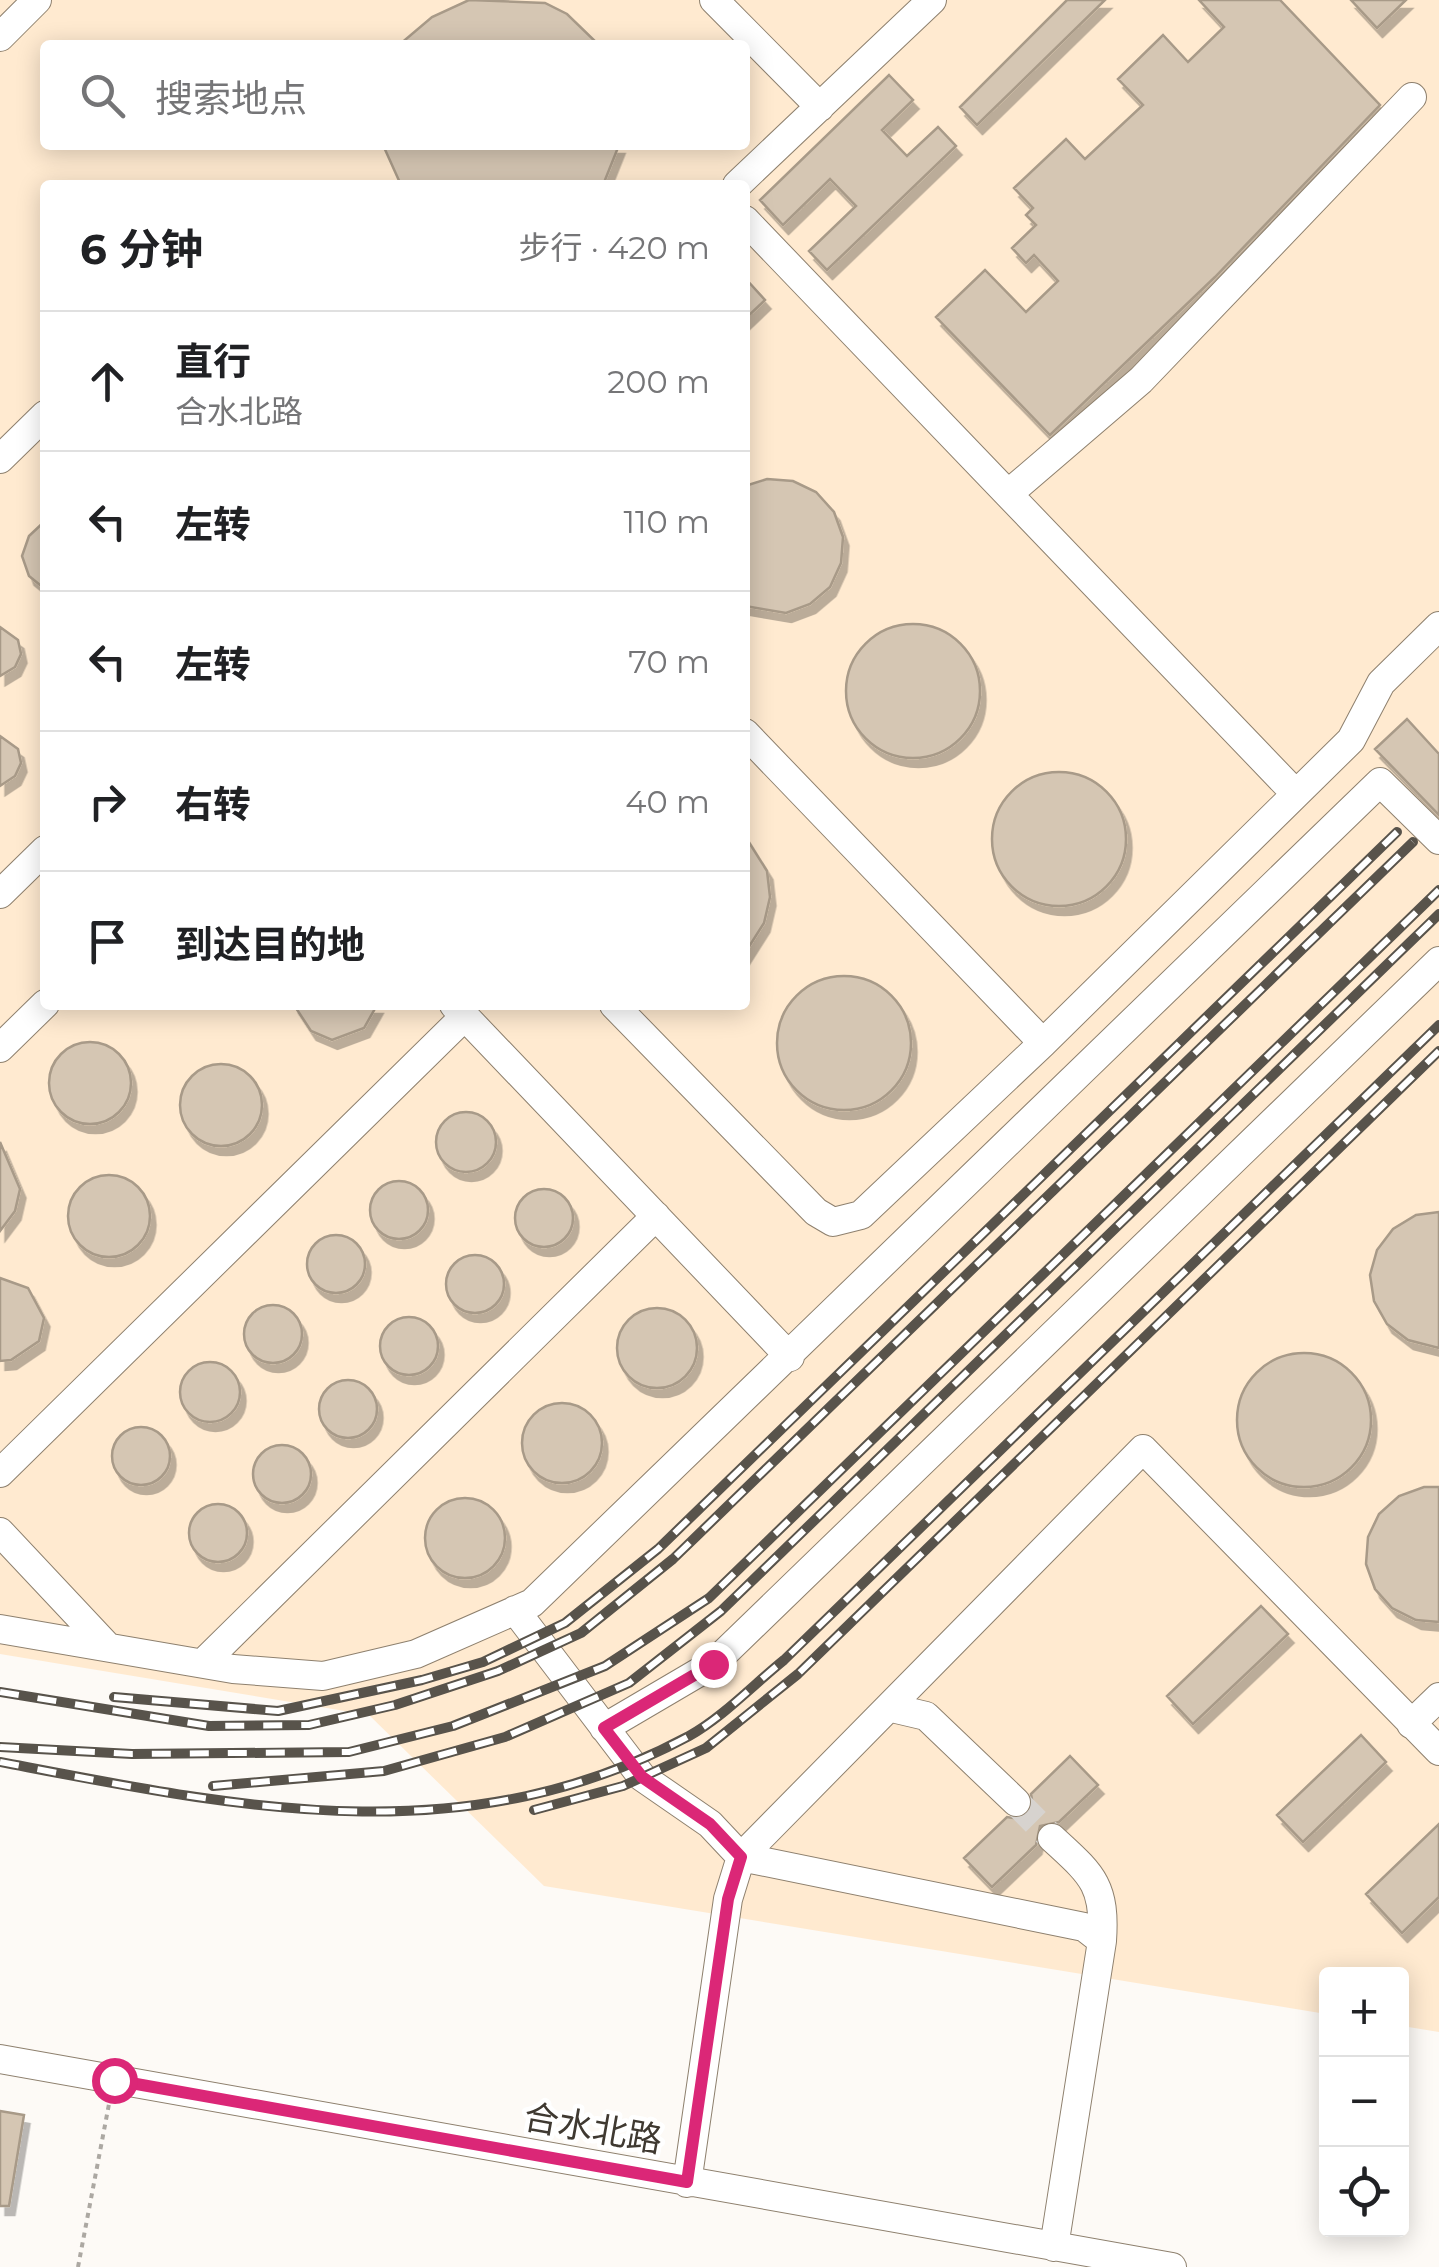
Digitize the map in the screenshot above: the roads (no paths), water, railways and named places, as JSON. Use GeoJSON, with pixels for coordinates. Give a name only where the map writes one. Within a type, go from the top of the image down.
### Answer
{"type":"FeatureCollection","features":[{"type":"Feature","properties":{"kind":"street"},"geometry":{"type":"LineString","coordinates":[[0,36],[38,0]]}},
{"type":"Feature","properties":{"kind":"street"},"geometry":{"type":"LineString","coordinates":[[714,0],[820,107]]}},
{"type":"Feature","properties":{"kind":"street"},"geometry":{"type":"LineString","coordinates":[[742,180],[932,0]]}},
{"type":"Feature","properties":{"kind":"street"},"geometry":{"type":"LineString","coordinates":[[1008,494],[1142,380],[1412,97]]}},
{"type":"Feature","properties":{"kind":"street"},"geometry":{"type":"LineString","coordinates":[[750,225],[1296,794]]}},
{"type":"Feature","properties":{"kind":"street"},"geometry":{"type":"LineString","coordinates":[[0,458],[40,420]]}},
{"type":"Feature","properties":{"kind":"street"},"geometry":{"type":"LineString","coordinates":[[619,1010],[816,1212],[833,1222],[861,1215],[1044,1042],[1351,740],[1381,683],[1439,626]]}},
{"type":"Feature","properties":{"kind":"street"},"geometry":{"type":"LineString","coordinates":[[750,738],[1044,1042]]}},
{"type":"Feature","properties":{"kind":"street"},"geometry":{"type":"LineString","coordinates":[[0,1629],[202,1664],[324,1676],[416,1654],[532,1603],[1380,782],[1439,840]]}},
{"type":"Feature","properties":{"kind":"street"},"geometry":{"type":"LineString","coordinates":[[0,894],[40,855]]}},
{"type":"Feature","properties":{"kind":"street"},"geometry":{"type":"LineString","coordinates":[[604,1728],[713,1664],[1439,961]]}},
{"type":"Feature","properties":{"kind":"street"},"geometry":{"type":"LineString","coordinates":[[0,1048],[40,1009]]}},
{"type":"Feature","properties":{"kind":"street"},"geometry":{"type":"LineString","coordinates":[[0,1472],[460,1010],[790,1357]]}},
{"type":"Feature","properties":{"kind":"street"},"geometry":{"type":"LineString","coordinates":[[202,1664],[656,1216]]}},
{"type":"Feature","properties":{"kind":"street"},"geometry":{"type":"LineString","coordinates":[[687,2182],[728,1899],[741,1857],[1143,1450],[1439,1751]]}},
{"type":"Feature","properties":{"kind":"street"},"geometry":{"type":"LineString","coordinates":[[0,1532],[108,1647]]}},
{"type":"Feature","properties":{"kind":"street"},"geometry":{"type":"LineString","coordinates":[[514,1610],[642,1777],[710,1824],[741,1857],[1084,1927],[1102,1941]]}},
{"type":"Feature","properties":{"kind":"street"},"geometry":{"type":"LineString","coordinates":[[1412,1724],[1439,1697]]}},
{"type":"Feature","properties":{"kind":"street"},"geometry":{"type":"LineString","coordinates":[[892,1708],[926,1716],[1016,1802]]}},
{"type":"Feature","properties":{"kind":"street"},"geometry":{"type":"LineString","coordinates":[[1052,1838],[1096,1880],[1104,1910],[1054,2247]]}},
{"type":"Feature","properties":{"kind":"street","name":"合水北路"},"geometry":{"type":"LineString","coordinates":[[0,2059],[1172,2267]]}},
{"type":"Feature","properties":{"kind":"tunnel"},"geometry":{"type":"LineString","coordinates":[[1016,1802],[1052,1838]]}},
{"type":"Feature","properties":{"kind":"railway"},"geometry":{"type":"LineString","coordinates":[[114,1697],[278,1711],[422,1680],[483,1662],[565,1623],[658,1549],[1397,832]]}},
{"type":"Feature","properties":{"kind":"railway"},"geometry":{"type":"LineString","coordinates":[[0,1692],[209,1726],[309,1725],[395,1705],[498,1671],[581,1633],[673,1559],[1413,842]]}},
{"type":"Feature","properties":{"kind":"railway"},"geometry":{"type":"LineString","coordinates":[[0,1747],[132,1754],[349,1752],[453,1726],[605,1666],[709,1598],[1439,890]]}},
{"type":"Feature","properties":{"kind":"railway"},"geometry":{"type":"LineString","coordinates":[[213,1786],[384,1771],[505,1737],[629,1683],[721,1611],[1439,914]]}},
{"type":"Feature","properties":{"kind":"railway"},"geometry":{"type":"LineString","coordinates":[[0,1762],[176,1794],[263,1805],[349,1811],[435,1809],[520,1797],[605,1774],[689,1736],[784,1660],[1439,1025]]}},
{"type":"Feature","properties":{"kind":"railway"},"geometry":{"type":"LineString","coordinates":[[534,1810],[623,1786],[706,1748],[798,1674],[1439,1051]]}}]}
